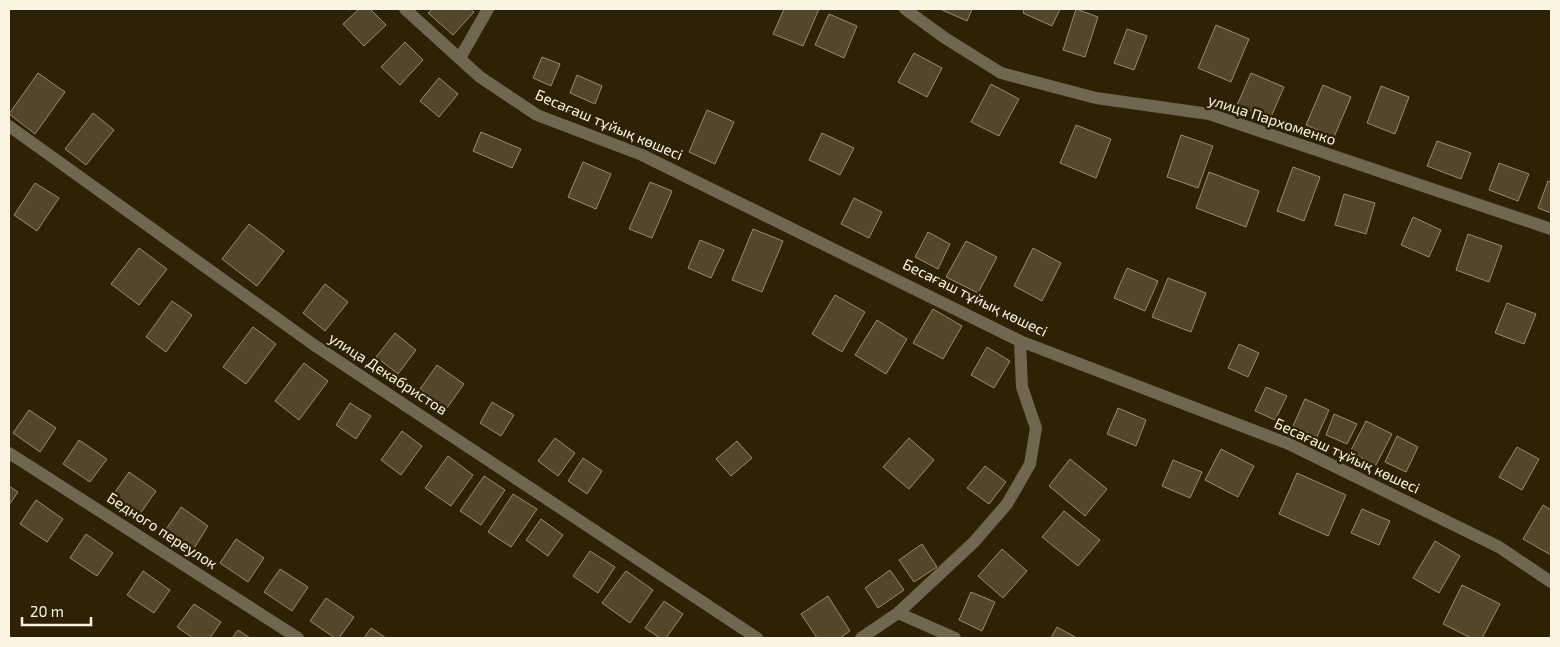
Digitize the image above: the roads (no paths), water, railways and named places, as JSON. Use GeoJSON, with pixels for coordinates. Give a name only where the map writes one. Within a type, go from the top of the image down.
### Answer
{"type":"FeatureCollection","features":[{"type":"Feature","properties":{"kind":"street","name":"Бесағаш тұйық көшесі"},"geometry":{"type":"LineString","coordinates":[[405,9],[480,77],[537,115],[642,154],[1020,341],[1289,444],[1499,546],[1551,582]]}},
{"type":"Feature","properties":{"kind":"street"},"geometry":{"type":"LineString","coordinates":[[460,58],[488,9]]}},
{"type":"Feature","properties":{"kind":"street","name":"улица Пархоменко"},"geometry":{"type":"LineString","coordinates":[[905,9],[945,38],[1001,73],[1096,98],[1209,114],[1551,229]]}},
{"type":"Feature","properties":{"kind":"street","name":"улица Декабристов"},"geometry":{"type":"LineString","coordinates":[[9,126],[314,345],[757,638]]}},
{"type":"Feature","properties":{"kind":"street"},"geometry":{"type":"LineString","coordinates":[[861,638],[898,613],[974,542],[1007,504],[1030,464],[1036,428],[1022,386],[1020,341]]}},
{"type":"Feature","properties":{"kind":"street","name":"Бедного переулок"},"geometry":{"type":"LineString","coordinates":[[9,453],[298,638]]}},
{"type":"Feature","properties":{"kind":"street"},"geometry":{"type":"LineString","coordinates":[[898,613],[955,638]]}}]}
